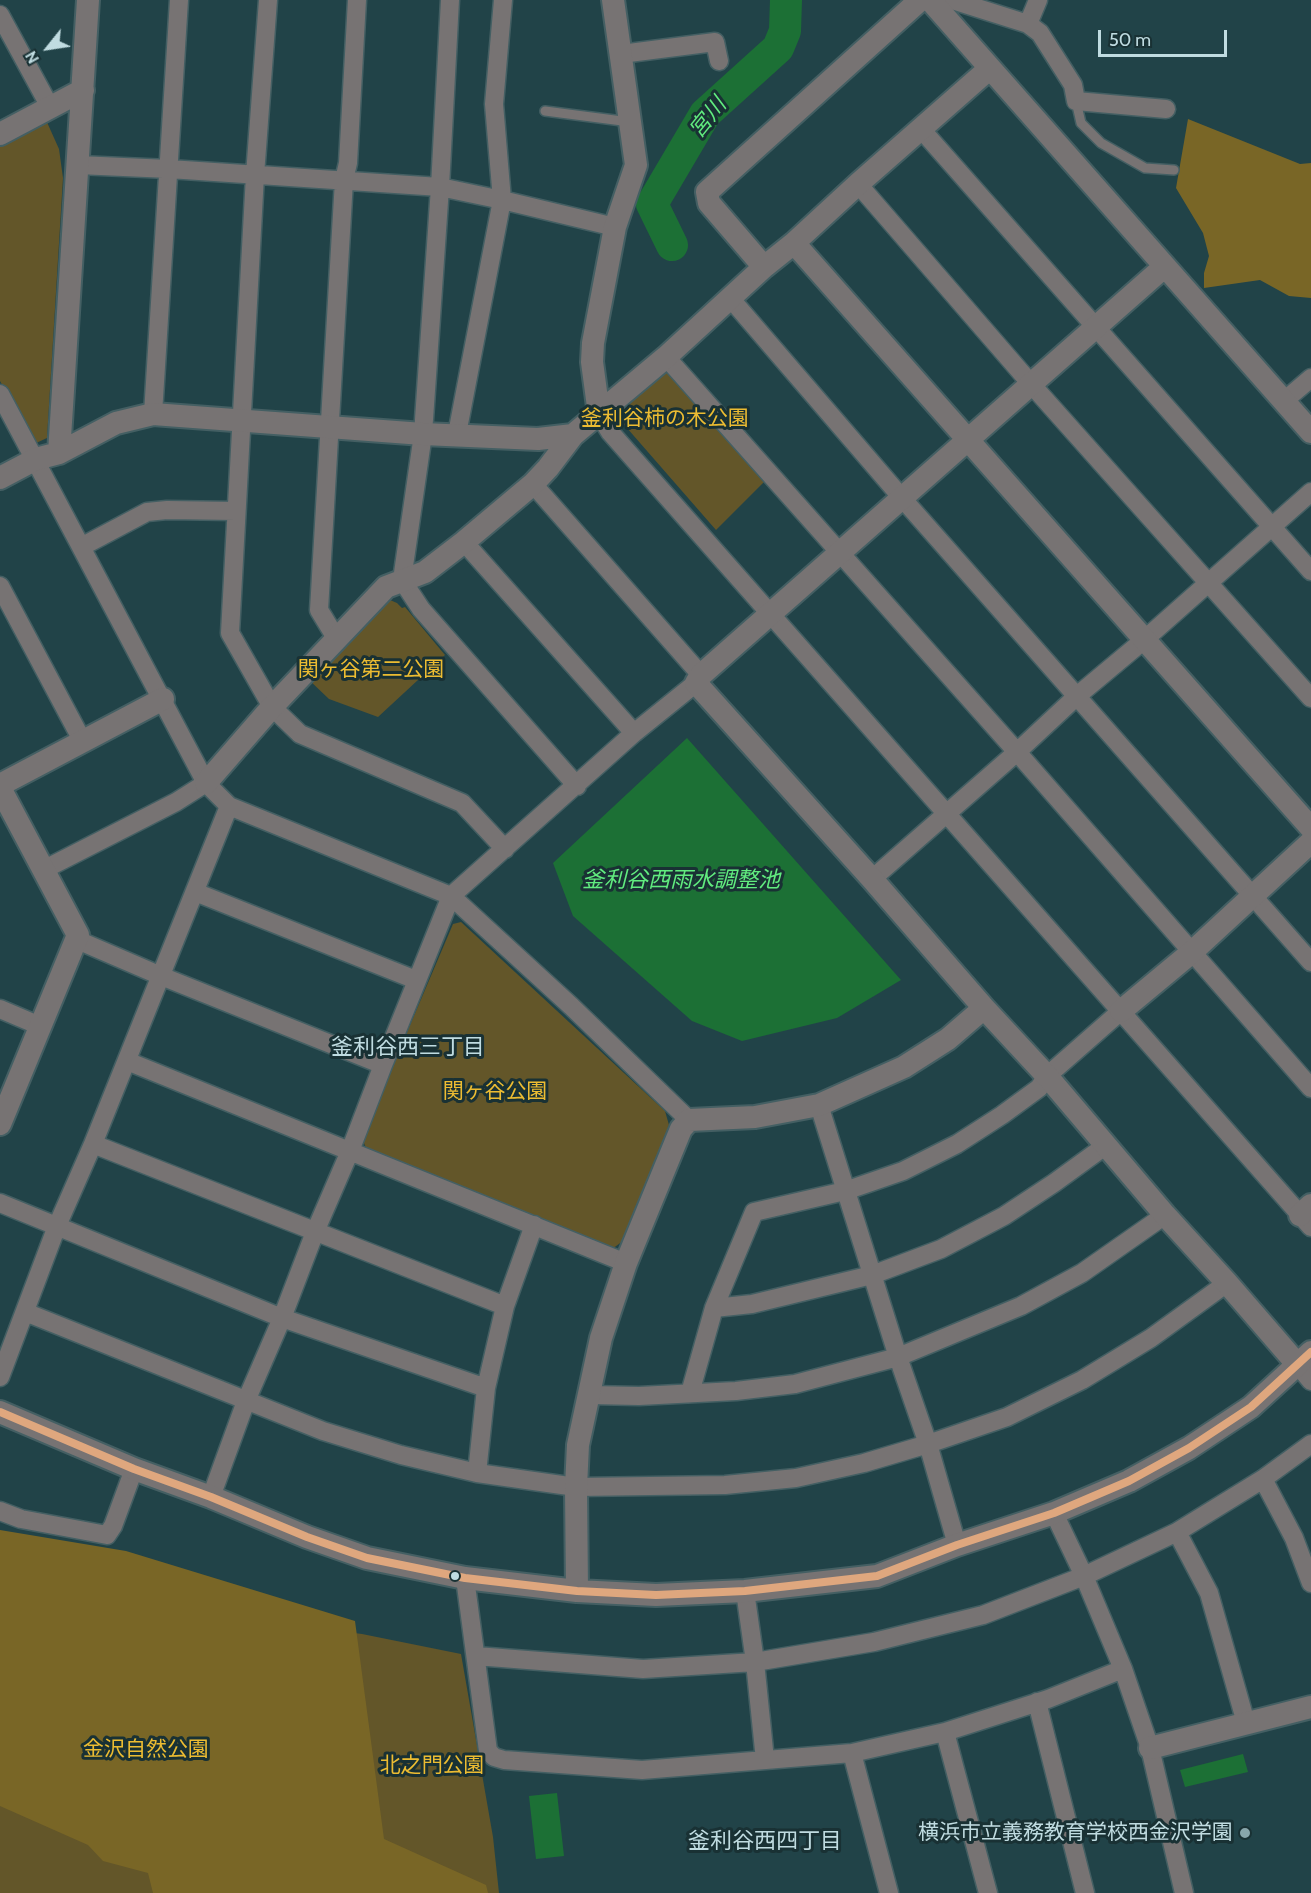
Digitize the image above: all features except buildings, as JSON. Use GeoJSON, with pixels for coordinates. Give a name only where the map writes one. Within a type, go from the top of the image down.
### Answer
{"type":"FeatureCollection","features":[{"type":"Feature","properties":{"kind":"street"},"geometry":{"type":"LineString","coordinates":[[59,453],[88,0]]}},
{"type":"Feature","properties":{"kind":"street"},"geometry":{"type":"LineString","coordinates":[[153,414],[179,0]]}},
{"type":"Feature","properties":{"kind":"street"},"geometry":{"type":"LineString","coordinates":[[268,0],[255,175],[230,633],[272,707],[300,734],[462,803],[505,849]]}},
{"type":"Feature","properties":{"kind":"street"},"geometry":{"type":"LineString","coordinates":[[336,638],[319,610],[357,0]]}},
{"type":"Feature","properties":{"kind":"street"},"geometry":{"type":"LineString","coordinates":[[450,0],[423,434],[402,580],[421,609],[576,786]]}},
{"type":"Feature","properties":{"kind":"street"},"geometry":{"type":"LineString","coordinates":[[457,434],[502,200],[494,104],[503,0]]}},
{"type":"Feature","properties":{"kind":"street"},"geometry":{"type":"LineString","coordinates":[[613,0],[636,165],[615,227],[592,343],[592,362],[599,414],[610,432],[945,814],[1307,1216]]}},
{"type":"Feature","properties":{"kind":"street"},"geometry":{"type":"LineString","coordinates":[[764,267],[709,203],[707,192],[920,0]]}},
{"type":"Feature","properties":{"kind":"street"},"geometry":{"type":"LineString","coordinates":[[930,0],[1311,432]]}},
{"type":"Feature","properties":{"kind":"street"},"geometry":{"type":"LineString","coordinates":[[952,0],[1028,24],[1040,33],[1073,85],[1076,100],[1166,109]]}},
{"type":"Feature","properties":{"kind":"street"},"geometry":{"type":"LineString","coordinates":[[1028,24],[1038,0]]}},
{"type":"Feature","properties":{"kind":"street"},"geometry":{"type":"LineString","coordinates":[[0,15],[50,107]]}},
{"type":"Feature","properties":{"kind":"street"},"geometry":{"type":"LineString","coordinates":[[621,54],[715,42],[719,61]]}},
{"type":"Feature","properties":{"kind":"street"},"geometry":{"type":"LineString","coordinates":[[43,870],[176,802],[206,783],[272,707],[386,587],[425,572],[533,484],[573,435],[666,357],[764,267],[794,243],[989,69]]}},
{"type":"Feature","properties":{"kind":"street"},"geometry":{"type":"LineString","coordinates":[[0,134],[82,90]]}},
{"type":"Feature","properties":{"kind":"street"},"geometry":{"type":"LineString","coordinates":[[921,129],[1311,571]]}},
{"type":"Feature","properties":{"kind":"street"},"geometry":{"type":"LineString","coordinates":[[78,165],[440,187],[615,227]]}},
{"type":"Feature","properties":{"kind":"street"},"geometry":{"type":"LineString","coordinates":[[858,184],[1032,385],[1311,698]]}},
{"type":"Feature","properties":{"kind":"street"},"geometry":{"type":"LineString","coordinates":[[794,243],[1311,828]]}},
{"type":"Feature","properties":{"kind":"street"},"geometry":{"type":"LineString","coordinates":[[211,1497],[246,1401],[282,1318],[452,896],[1164,267]]}},
{"type":"Feature","properties":{"kind":"street"},"geometry":{"type":"LineString","coordinates":[[731,299],[902,498],[1311,962]]}},
{"type":"Feature","properties":{"kind":"street"},"geometry":{"type":"LineString","coordinates":[[666,357],[1017,752],[1311,1088]]}},
{"type":"Feature","properties":{"kind":"street"},"geometry":{"type":"LineString","coordinates":[[1284,401],[1311,378]]}},
{"type":"Feature","properties":{"kind":"street"},"geometry":{"type":"LineString","coordinates":[[0,394],[206,783],[229,806],[452,896],[689,1120]]}},
{"type":"Feature","properties":{"kind":"street"},"geometry":{"type":"LineString","coordinates":[[0,478],[36,459],[59,453],[116,423],[153,414],[423,434],[538,439],[573,435]]}},
{"type":"Feature","properties":{"kind":"street"},"geometry":{"type":"LineString","coordinates":[[0,1412],[134,1469],[367,1558],[465,1578],[577,1590],[656,1595],[745,1591],[877,1576],[957,1545],[1054,1513],[1129,1481],[1189,1448],[1251,1407],[1306,1365],[1165,1215],[1047,1076],[984,1008],[699,679],[533,484]]}},
{"type":"Feature","properties":{"kind":"street"},"geometry":{"type":"LineString","coordinates":[[872,879],[1311,492]]}},
{"type":"Feature","properties":{"kind":"street"},"geometry":{"type":"LineString","coordinates":[[81,547],[147,512],[236,511]]}},
{"type":"Feature","properties":{"kind":"street"},"geometry":{"type":"LineString","coordinates":[[464,542],[634,733]]}},
{"type":"Feature","properties":{"kind":"street"},"geometry":{"type":"LineString","coordinates":[[0,586],[83,741]]}},
{"type":"Feature","properties":{"kind":"street"},"geometry":{"type":"LineString","coordinates":[[2,1115],[78,935],[0,787],[163,699]]}},
{"type":"Feature","properties":{"kind":"street"},"geometry":{"type":"LineString","coordinates":[[0,1377],[57,1226],[127,1061],[229,806]]}},
{"type":"Feature","properties":{"kind":"street"},"geometry":{"type":"LineString","coordinates":[[690,1393],[714,1308],[754,1212],[845,1191],[903,1171],[957,1143],[1002,1115],[1040,1088],[1047,1076],[1192,952],[1311,843]]}},
{"type":"Feature","properties":{"kind":"street"},"geometry":{"type":"LineString","coordinates":[[195,892],[416,981]]}},
{"type":"Feature","properties":{"kind":"street"},"geometry":{"type":"LineString","coordinates":[[75,939],[160,976],[383,1065]]}},
{"type":"Feature","properties":{"kind":"street"},"geometry":{"type":"LineString","coordinates":[[577,1590],[578,1445],[602,1338],[626,1263],[681,1128],[689,1120],[755,1117],[819,1105],[904,1067],[948,1039],[984,1008]]}},
{"type":"Feature","properties":{"kind":"street"},"geometry":{"type":"LineString","coordinates":[[0,1009],[40,1026]]}},
{"type":"Feature","properties":{"kind":"street"},"geometry":{"type":"LineString","coordinates":[[127,1061],[626,1263]]}},
{"type":"Feature","properties":{"kind":"street"},"geometry":{"type":"LineString","coordinates":[[819,1105],[898,1357],[928,1444],[957,1545]]}},
{"type":"Feature","properties":{"kind":"street"},"geometry":{"type":"LineString","coordinates":[[93,1144],[505,1306]]}},
{"type":"Feature","properties":{"kind":"street"},"geometry":{"type":"LineString","coordinates":[[714,1308],[752,1304],[872,1275],[941,1249],[1004,1216],[1105,1146]]}},
{"type":"Feature","properties":{"kind":"street"},"geometry":{"type":"LineString","coordinates":[[0,1203],[282,1318],[486,1388]]}},
{"type":"Feature","properties":{"kind":"street"},"geometry":{"type":"LineString","coordinates":[[590,1395],[639,1396],[736,1391],[795,1384],[898,1357],[1021,1306],[1082,1273],[1165,1215]]}},
{"type":"Feature","properties":{"kind":"street"},"geometry":{"type":"LineString","coordinates":[[477,1473],[486,1388],[505,1306],[534,1225]]}},
{"type":"Feature","properties":{"kind":"street"},"geometry":{"type":"LineString","coordinates":[[26,1312],[323,1431],[390,1452],[477,1473],[576,1487],[725,1485],[796,1478],[864,1463],[1007,1417],[1082,1380],[1151,1338],[1227,1283]]}},
{"type":"Feature","properties":{"kind":"street"},"geometry":{"type":"LineString","coordinates":[[476,1656],[643,1669],[755,1662],[874,1642],[983,1615],[1084,1576],[1177,1532],[1263,1479],[1311,1444]]}},
{"type":"Feature","properties":{"kind":"street"},"geometry":{"type":"LineString","coordinates":[[0,1511],[21,1519],[107,1535],[113,1526],[134,1469]]}},
{"type":"Feature","properties":{"kind":"street"},"geometry":{"type":"LineString","coordinates":[[1263,1479],[1294,1538],[1311,1582]]}},
{"type":"Feature","properties":{"kind":"street"},"geometry":{"type":"LineString","coordinates":[[1054,1513],[1084,1576],[1123,1669],[1150,1748],[1184,1893]]}},
{"type":"Feature","properties":{"kind":"street"},"geometry":{"type":"LineString","coordinates":[[1177,1532],[1209,1593],[1246,1723]]}},
{"type":"Feature","properties":{"kind":"street"},"geometry":{"type":"LineString","coordinates":[[465,1578],[488,1751],[494,1757],[504,1760],[642,1770],[852,1753],[945,1732],[1037,1702],[1123,1669]]}},
{"type":"Feature","properties":{"kind":"street"},"geometry":{"type":"LineString","coordinates":[[745,1591],[765,1760]]}},
{"type":"Feature","properties":{"kind":"street"},"geometry":{"type":"LineString","coordinates":[[1037,1702],[1085,1893]]}},
{"type":"Feature","properties":{"kind":"street"},"geometry":{"type":"LineString","coordinates":[[1150,1748],[1311,1707]]}},
{"type":"Feature","properties":{"kind":"street"},"geometry":{"type":"LineString","coordinates":[[945,1732],[988,1893]]}},
{"type":"Feature","properties":{"kind":"street"},"geometry":{"type":"LineString","coordinates":[[852,1753],[889,1893]]}},
{"type":"Feature","properties":{"kind":"lane"},"geometry":{"type":"LineString","coordinates":[[1076,100],[1081,123],[1101,142],[1145,168],[1174,170]]}},
{"type":"Feature","properties":{"kind":"lane"},"geometry":{"type":"LineString","coordinates":[[545,111],[630,122]]}},
{"type":"Feature","properties":{"kind":"green space"},"geometry":{"type":"Polygon","coordinates":[[[1188,119],[1300,164],[1311,163],[1311,298],[1289,296],[1260,280],[1204,288],[1204,273],[1209,256],[1203,233],[1176,188],[1188,119]]]}},
{"type":"Feature","properties":{"kind":"green space"},"geometry":{"type":"Polygon","coordinates":[[[46,120],[59,149],[63,178],[47,438],[34,444],[0,381],[0,146],[46,120]]]}},
{"type":"Feature","properties":{"kind":"green space","name":"釜利谷柿の木公園"},"geometry":{"type":"Polygon","coordinates":[[[662,367],[669,370],[765,481],[716,530],[613,412],[662,367]]]}},
{"type":"Feature","properties":{"kind":"green space","name":"関ヶ谷第二公園"},"geometry":{"type":"Polygon","coordinates":[[[390,600],[402,608],[405,607],[445,655],[378,717],[329,699],[308,679],[385,602],[390,600]]]}},
{"type":"Feature","properties":{"kind":"green space","name":"関ヶ谷公園"},"geometry":{"type":"Polygon","coordinates":[[[461,922],[665,1111],[669,1125],[623,1241],[612,1249],[368,1153],[362,1138],[453,924],[461,922]]]}},
{"type":"Feature","properties":{"kind":"green space","name":"金沢自然公園"},"geometry":{"type":"Polygon","coordinates":[[[0,1530],[126,1551],[355,1621],[384,1839],[486,1885],[488,1893],[153,1893],[148,1873],[103,1861],[88,1845],[0,1806],[0,1530]]]}},
{"type":"Feature","properties":{"kind":"green space","name":"金沢自然公園"},"geometry":{"type":"Polygon","coordinates":[[[0,1587],[362,1634],[461,1654],[493,1837],[499,1893],[0,1893],[0,1587]]]}},
{"type":"Feature","properties":{"kind":"water","name":"釜利谷西雨水調整池"},"geometry":{"type":"Polygon","coordinates":[[[687,738],[901,980],[837,1018],[742,1041],[692,1021],[573,916],[553,863],[687,738]]]}},
{"type":"Feature","properties":{"kind":"water"},"geometry":{"type":"Polygon","coordinates":[[[1243,1754],[1248,1772],[1185,1787],[1180,1770],[1243,1754]]]}},
{"type":"Feature","properties":{"kind":"water"},"geometry":{"type":"Polygon","coordinates":[[[557,1793],[564,1856],[536,1859],[529,1796],[557,1793]]]}},
{"type":"Feature","properties":{"kind":"waterway","name":"宮川"},"geometry":{"type":"LineString","coordinates":[[672,245],[652,204],[705,114],[778,48],[785,31],[786,0]]}},
{"type":"Feature","properties":{"kind":"transit line"},"geometry":{"type":"LineString","coordinates":[[0,1412],[134,1469],[367,1558],[465,1578],[577,1591],[656,1595],[745,1591],[877,1576],[957,1545],[1054,1513],[1129,1481],[1189,1448],[1251,1407],[1311,1352]]}},
{"type":"Feature","properties":{"kind":"place","name":"横浜市立義務教育学校西金沢学園"},"geometry":{"type":"Point","coordinates":[1245,1833]}},
{"type":"Feature","properties":{"kind":"district","name":"釜利谷西三丁目"},"geometry":{"type":"Point","coordinates":[408,1048]}},
{"type":"Feature","properties":{"kind":"district","name":"釜利谷西四丁目"},"geometry":{"type":"Point","coordinates":[765,1842]}},
{"type":"Feature","properties":{"kind":"park label","name":"北之門公園"},"geometry":{"type":"Point","coordinates":[432,1766]}}]}
